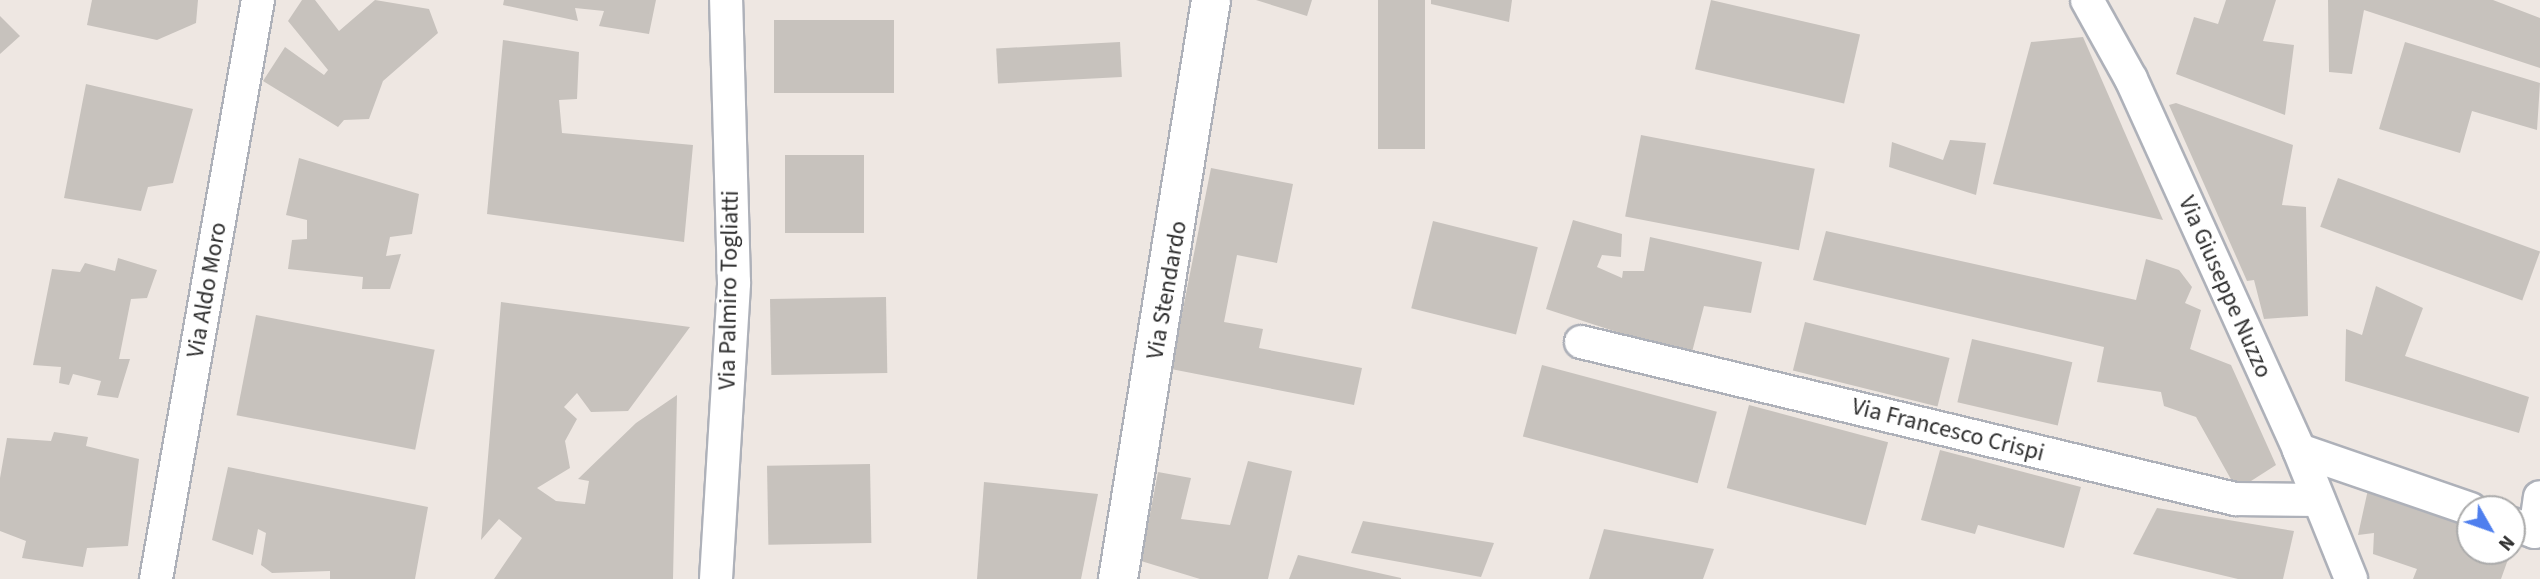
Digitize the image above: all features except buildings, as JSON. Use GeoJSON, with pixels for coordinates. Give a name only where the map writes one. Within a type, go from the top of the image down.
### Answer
{"type":"FeatureCollection","features":[{"type":"Feature","properties":{"kind":"street","name":"Via Aldo Moro"},"geometry":{"type":"LineString","coordinates":[[156,579],[258,0]]}},
{"type":"Feature","properties":{"kind":"street","name":"Via Palmiro Togliatti"},"geometry":{"type":"LineString","coordinates":[[716,579],[734,283],[726,0]]}},
{"type":"Feature","properties":{"kind":"street","name":"Via Stendardo"},"geometry":{"type":"LineString","coordinates":[[1118,579],[1212,0]]}},
{"type":"Feature","properties":{"kind":"street","name":"Via Giuseppe Nuzzo"},"geometry":{"type":"LineString","coordinates":[[2087,0],[2131,79],[2299,450],[2351,579]]}},
{"type":"Feature","properties":{"kind":"street","name":"Via Francesco Crispi"},"geometry":{"type":"LineString","coordinates":[[1581,342],[2235,499],[2317,500]]}},
{"type":"Feature","properties":{"kind":"street"},"geometry":{"type":"LineString","coordinates":[[2299,450],[2456,504]]}},
{"type":"Feature","properties":{"kind":"street"},"geometry":{"type":"LineString","coordinates":[[2529,530],[2540,497]]}}]}
